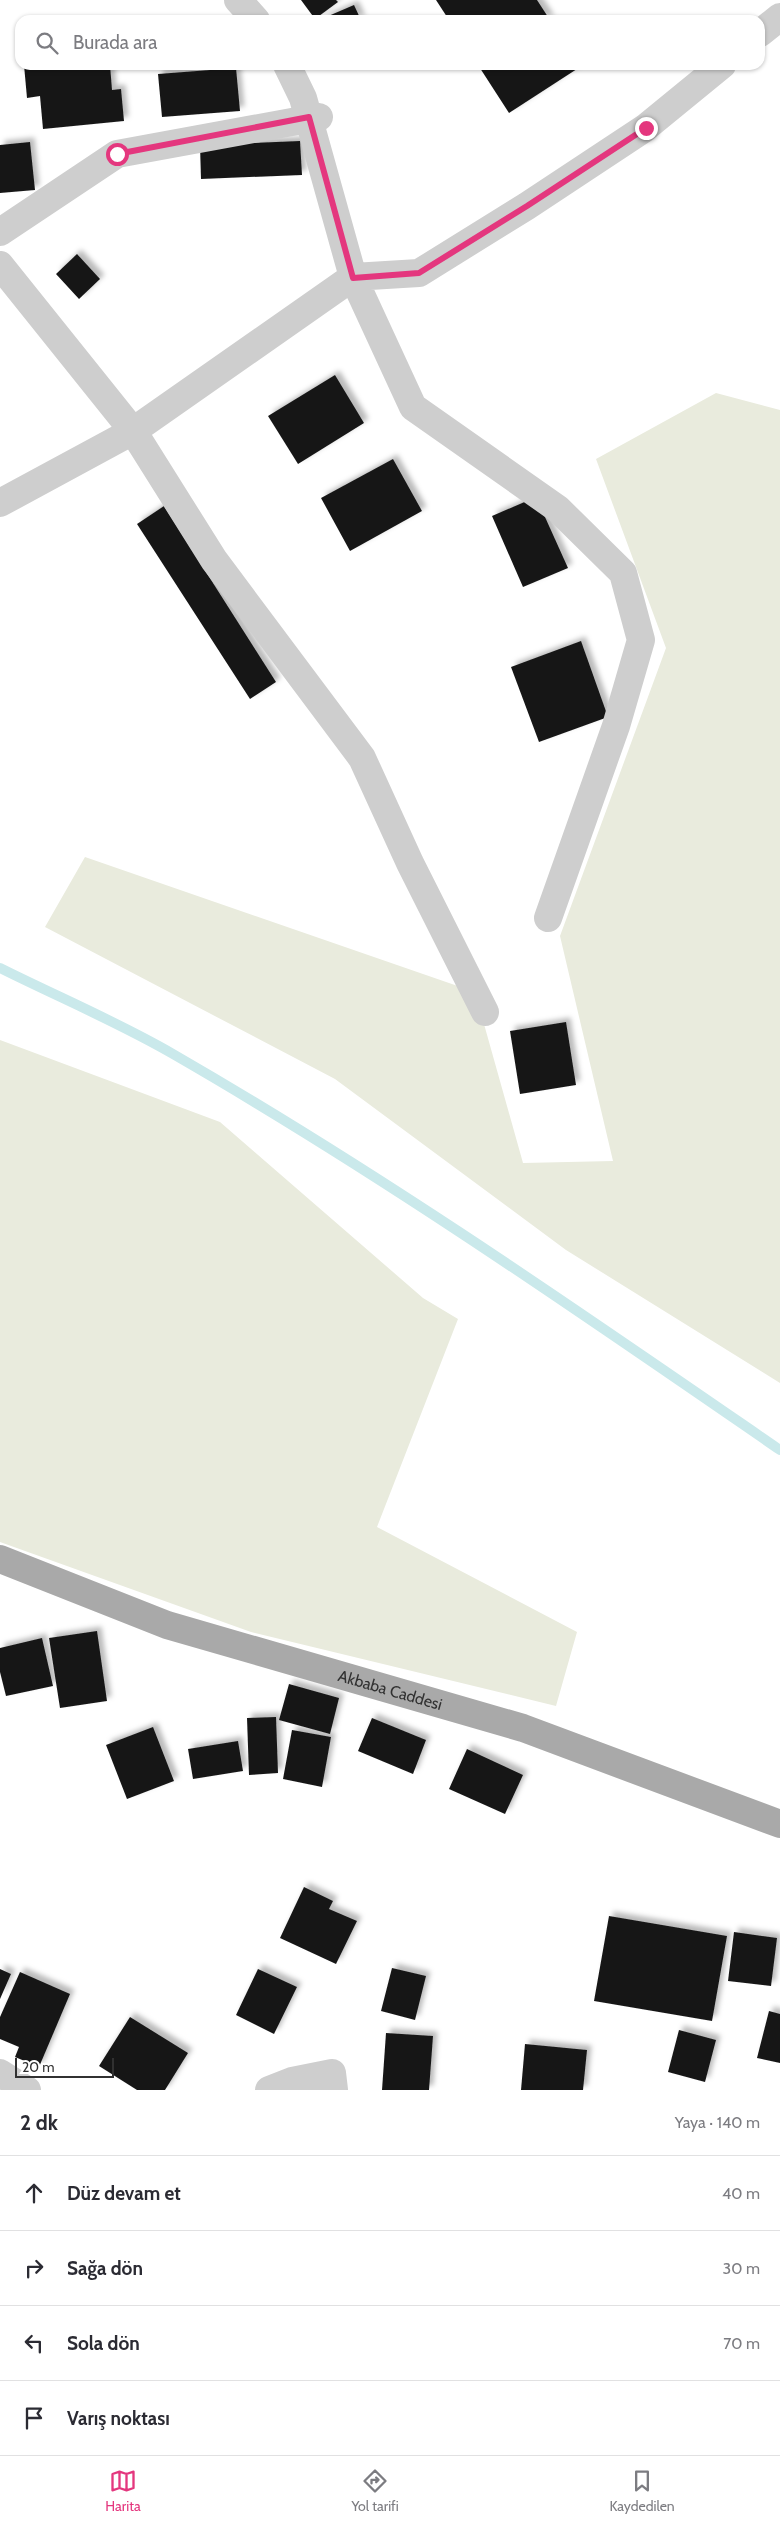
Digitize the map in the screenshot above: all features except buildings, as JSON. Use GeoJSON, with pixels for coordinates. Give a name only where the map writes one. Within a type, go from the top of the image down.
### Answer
{"type":"FeatureCollection","features":[{"type":"Feature","properties":{"kind":"main road","name":"Akbaba Caddesi"},"geometry":{"type":"LineString","coordinates":[[0,1558],[167,1625],[523,1728],[780,1824]]}},
{"type":"Feature","properties":{"kind":"street"},"geometry":{"type":"LineString","coordinates":[[238,0],[252,15]]}},
{"type":"Feature","properties":{"kind":"street"},"geometry":{"type":"LineString","coordinates":[[765,30],[780,17]]}},
{"type":"Feature","properties":{"kind":"street"},"geometry":{"type":"LineString","coordinates":[[289,70],[314,117],[353,278],[414,407],[558,509],[623,573],[641,640],[616,726],[548,918]]}},
{"type":"Feature","properties":{"kind":"street"},"geometry":{"type":"LineString","coordinates":[[0,503],[133,431],[353,278],[419,273],[527,206],[646,128],[716,70]]}},
{"type":"Feature","properties":{"kind":"street"},"geometry":{"type":"LineString","coordinates":[[0,232],[117,154],[314,117]]}},
{"type":"Feature","properties":{"kind":"street"},"geometry":{"type":"LineString","coordinates":[[0,265],[133,431],[214,560],[362,758],[410,862],[485,1012]]}},
{"type":"Feature","properties":{"kind":"street"},"geometry":{"type":"LineString","coordinates":[[0,2073],[27,2090]]}},
{"type":"Feature","properties":{"kind":"street"},"geometry":{"type":"LineString","coordinates":[[269,2090],[292,2081],[332,2073],[334,2090]]}},
{"type":"Feature","properties":{"kind":"shaded area"},"geometry":{"type":"Polygon","coordinates":[[[716,393],[780,410],[780,1383],[566,1250],[335,1079],[45,927],[85,857],[475,992],[523,1163],[613,1161],[560,936],[666,648],[596,459],[716,393]]]}},
{"type":"Feature","properties":{"kind":"shaded area"},"geometry":{"type":"Polygon","coordinates":[[[0,1040],[220,1122],[423,1298],[458,1319],[377,1527],[577,1632],[556,1706],[251,1632],[0,1542],[0,1040]]]}},
{"type":"Feature","properties":{"kind":"waterway"},"geometry":{"type":"LineString","coordinates":[[0,968],[152,1042],[251,1100],[481,1246],[780,1450]]}},
{"type":"Feature","properties":{"kind":"route"},"geometry":{"type":"LineString","coordinates":[[117,154],[309,117],[353,278],[419,273],[527,206],[646,128]]}}]}
